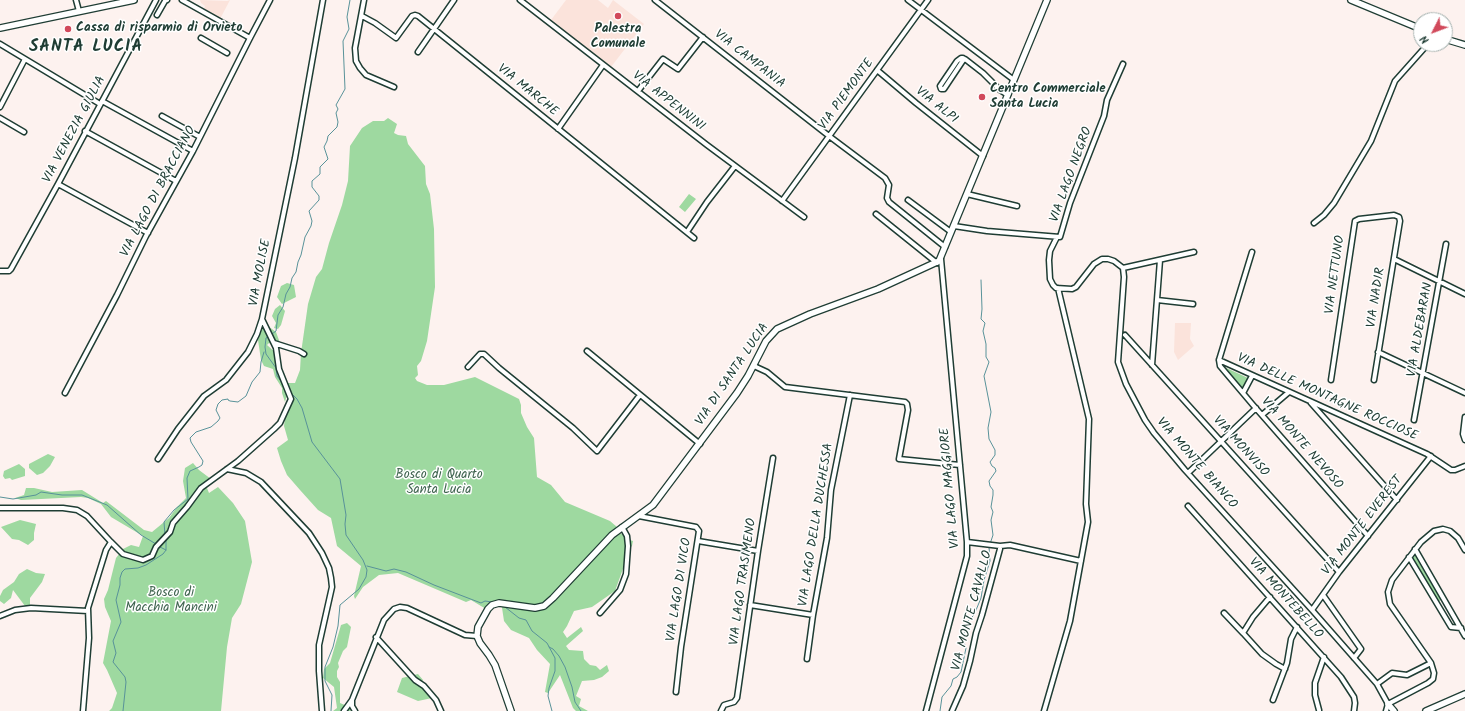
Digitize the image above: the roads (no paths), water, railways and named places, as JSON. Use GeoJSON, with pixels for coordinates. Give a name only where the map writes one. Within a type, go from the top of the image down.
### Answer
{"type":"FeatureCollection","features":[{"type":"Feature","properties":{"kind":"street"},"geometry":{"type":"LineString","coordinates":[[76,0],[79,11]]}},
{"type":"Feature","properties":{"kind":"street"},"geometry":{"type":"LineString","coordinates":[[0,28],[79,11],[108,2],[134,0]]}},
{"type":"Feature","properties":{"kind":"street","name":"VIA VENEZIA GIULIA"},"geometry":{"type":"LineString","coordinates":[[0,271],[9,271],[11,269],[156,0]]}},
{"type":"Feature","properties":{"kind":"street"},"geometry":{"type":"LineString","coordinates":[[157,15],[167,0]]}},
{"type":"Feature","properties":{"kind":"street"},"geometry":{"type":"LineString","coordinates":[[182,0],[250,38]]}},
{"type":"Feature","properties":{"kind":"street","name":"VIA LAGO DI BRACCIANO"},"geometry":{"type":"LineString","coordinates":[[65,393],[118,295],[148,232],[193,151],[270,0]]}},
{"type":"Feature","properties":{"kind":"street","name":"VIA MOLISE"},"geometry":{"type":"LineString","coordinates":[[111,542],[123,554],[143,560],[152,556],[157,545],[170,532],[173,523],[192,502],[201,488],[227,469],[278,425],[292,399],[279,369],[278,354],[274,343],[262,319],[295,158],[323,0]]}},
{"type":"Feature","properties":{"kind":"street"},"geometry":{"type":"LineString","coordinates":[[364,0],[355,48],[357,63],[361,70],[368,76],[394,87]]}},
{"type":"Feature","properties":{"kind":"street"},"geometry":{"type":"LineString","coordinates":[[418,52],[433,28],[454,0]]}},
{"type":"Feature","properties":{"kind":"street","name":"VIA APPENNINI"},"geometry":{"type":"LineString","coordinates":[[520,0],[804,218]]}},
{"type":"Feature","properties":{"kind":"street","name":"VIA CAMPANIA"},"geometry":{"type":"LineString","coordinates":[[655,0],[829,136],[887,179],[889,185],[887,198],[888,202],[945,247]]}},
{"type":"Feature","properties":{"kind":"street"},"geometry":{"type":"LineString","coordinates":[[908,0],[1014,80]]}},
{"type":"Feature","properties":{"kind":"street","name":"VIA PIEMONTE"},"geometry":{"type":"LineString","coordinates":[[782,201],[928,0]]}},
{"type":"Feature","properties":{"kind":"street"},"geometry":{"type":"LineString","coordinates":[[876,214],[939,261],[1047,0]]}},
{"type":"Feature","properties":{"kind":"street"},"geometry":{"type":"LineString","coordinates":[[1350,0],[1413,26]]}},
{"type":"Feature","properties":{"kind":"street","name":"VIA MARCHE"},"geometry":{"type":"LineString","coordinates":[[362,16],[377,24],[395,38],[398,37],[410,18],[414,15],[418,16],[694,238]]}},
{"type":"Feature","properties":{"kind":"street"},"geometry":{"type":"LineString","coordinates":[[638,91],[663,59],[678,69],[703,37]]}},
{"type":"Feature","properties":{"kind":"street"},"geometry":{"type":"LineString","coordinates":[[201,38],[227,53]]}},
{"type":"Feature","properties":{"kind":"street"},"geometry":{"type":"LineString","coordinates":[[1453,42],[1465,46]]}},
{"type":"Feature","properties":{"kind":"street"},"geometry":{"type":"LineString","coordinates":[[0,44],[101,102],[193,151]]}},
{"type":"Feature","properties":{"kind":"street"},"geometry":{"type":"LineString","coordinates":[[1314,223],[1334,204],[1371,141],[1395,81],[1421,52]]}},
{"type":"Feature","properties":{"kind":"street"},"geometry":{"type":"LineString","coordinates":[[964,59],[944,89],[941,89],[940,86],[961,58],[964,59],[985,75],[1000,90],[1008,95]]}},
{"type":"Feature","properties":{"kind":"street"},"geometry":{"type":"LineString","coordinates":[[0,107],[25,59]]}},
{"type":"Feature","properties":{"kind":"street","name":"VIA LAGO NEGRO"},"geometry":{"type":"LineString","coordinates":[[954,226],[1057,237],[1060,235],[1070,203],[1104,116],[1107,100],[1122,64]]}},
{"type":"Feature","properties":{"kind":"street"},"geometry":{"type":"LineString","coordinates":[[558,129],[603,65]]}},
{"type":"Feature","properties":{"kind":"street","name":"VIA ALPI"},"geometry":{"type":"LineString","coordinates":[[877,70],[918,105],[983,156]]}},
{"type":"Feature","properties":{"kind":"street"},"geometry":{"type":"LineString","coordinates":[[162,116],[200,137]]}},
{"type":"Feature","properties":{"kind":"street"},"geometry":{"type":"LineString","coordinates":[[0,118],[24,132]]}},
{"type":"Feature","properties":{"kind":"street"},"geometry":{"type":"LineString","coordinates":[[85,131],[176,181]]}},
{"type":"Feature","properties":{"kind":"street"},"geometry":{"type":"LineString","coordinates":[[687,232],[707,202],[735,166]]}},
{"type":"Feature","properties":{"kind":"street"},"geometry":{"type":"LineString","coordinates":[[58,184],[148,232]]}},
{"type":"Feature","properties":{"kind":"street"},"geometry":{"type":"LineString","coordinates":[[967,194],[1017,206]]}},
{"type":"Feature","properties":{"kind":"street"},"geometry":{"type":"LineString","coordinates":[[908,200],[951,232]]}},
{"type":"Feature","properties":{"kind":"street","name":"VIA NETTUNO"},"geometry":{"type":"LineString","coordinates":[[1331,380],[1355,221],[1360,218],[1392,215],[1397,216],[1400,219]]}},
{"type":"Feature","properties":{"kind":"street","name":"VIA NADIR"},"geometry":{"type":"LineString","coordinates":[[1374,380],[1400,219]]}},
{"type":"Feature","properties":{"kind":"street"},"geometry":{"type":"LineString","coordinates":[[1057,237],[1050,253],[1049,266],[1051,282],[1058,288],[1072,289],[1076,287],[1094,264],[1102,259],[1114,261],[1123,268],[1194,252]]}},
{"type":"Feature","properties":{"kind":"street","name":"VIA ALDEBARAN"},"geometry":{"type":"LineString","coordinates":[[1414,420],[1424,373],[1446,244]]}},
{"type":"Feature","properties":{"kind":"street"},"geometry":{"type":"LineString","coordinates":[[1219,362],[1252,252]]}},
{"type":"Feature","properties":{"kind":"street"},"geometry":{"type":"LineString","coordinates":[[1152,365],[1160,260]]}},
{"type":"Feature","properties":{"kind":"street"},"geometry":{"type":"LineString","coordinates":[[1394,260],[1465,294]]}},
{"type":"Feature","properties":{"kind":"street","name":"VIA DI SANTA LUCIA"},"geometry":{"type":"LineString","coordinates":[[477,636],[478,625],[488,609],[495,604],[506,603],[536,608],[544,606],[612,535],[655,503],[737,393],[775,330],[838,303],[878,289],[939,261]]}},
{"type":"Feature","properties":{"kind":"street","name":"VIA LAGO MAGGIORE"},"geometry":{"type":"LineString","coordinates":[[926,711],[965,566],[967,542],[939,261]]}},
{"type":"Feature","properties":{"kind":"street","name":"VIA MONTE BIANCO"},"geometry":{"type":"LineString","coordinates":[[1123,268],[1124,283],[1118,359],[1120,372],[1130,394],[1148,424],[1188,473],[1377,684],[1388,704]]}},
{"type":"Feature","properties":{"kind":"street"},"geometry":{"type":"LineString","coordinates":[[1044,711],[1070,621],[1088,524],[1086,502],[1089,421],[1058,288]]}},
{"type":"Feature","properties":{"kind":"street"},"geometry":{"type":"LineString","coordinates":[[1157,300],[1193,304]]}},
{"type":"Feature","properties":{"kind":"street"},"geometry":{"type":"LineString","coordinates":[[158,459],[205,394],[226,380],[245,356],[257,334],[262,319]]}},
{"type":"Feature","properties":{"kind":"street","name":"VIA MONVISO"},"geometry":{"type":"LineString","coordinates":[[1125,335],[1339,572]]}},
{"type":"Feature","properties":{"kind":"street"},"geometry":{"type":"LineString","coordinates":[[274,343],[304,354]]}},
{"type":"Feature","properties":{"kind":"street"},"geometry":{"type":"LineString","coordinates":[[587,351],[700,444]]}},
{"type":"Feature","properties":{"kind":"street"},"geometry":{"type":"LineString","coordinates":[[1378,352],[1465,393]]}},
{"type":"Feature","properties":{"kind":"street"},"geometry":{"type":"LineString","coordinates":[[468,368],[480,354],[484,354],[580,434],[597,451],[640,395]]}},
{"type":"Feature","properties":{"kind":"street","name":"VIA DELLE MONTAGNE ROCCIOSE"},"geometry":{"type":"LineString","coordinates":[[1219,362],[1431,456],[1451,470],[1465,466]]}},
{"type":"Feature","properties":{"kind":"street","name":"VIA MONTE NEVOSO"},"geometry":{"type":"LineString","coordinates":[[1219,362],[1243,393],[1368,536]]}},
{"type":"Feature","properties":{"kind":"street"},"geometry":{"type":"LineString","coordinates":[[754,366],[767,372],[785,387],[902,402],[907,404],[908,410],[899,459],[960,465]]}},
{"type":"Feature","properties":{"kind":"street"},"geometry":{"type":"LineString","coordinates":[[1243,393],[1252,376]]}},
{"type":"Feature","properties":{"kind":"street"},"geometry":{"type":"LineString","coordinates":[[1262,415],[1289,392]]}},
{"type":"Feature","properties":{"kind":"street","name":"VIA LAGO DELLA DUCHESSA"},"geometry":{"type":"LineString","coordinates":[[807,658],[827,538],[831,490],[850,395]]}},
{"type":"Feature","properties":{"kind":"street"},"geometry":{"type":"LineString","coordinates":[[1310,402],[1397,500]]}},
{"type":"Feature","properties":{"kind":"street"},"geometry":{"type":"LineString","coordinates":[[1188,473],[1256,408]]}},
{"type":"Feature","properties":{"kind":"street"},"geometry":{"type":"LineString","coordinates":[[1465,417],[1462,434],[1465,440]]}},
{"type":"Feature","properties":{"kind":"street","name":"VIA MONTE EVEREST"},"geometry":{"type":"LineString","coordinates":[[1312,610],[1339,572],[1431,456]]}},
{"type":"Feature","properties":{"kind":"street","name":"VIA LAGO TRASIMENO"},"geometry":{"type":"LineString","coordinates":[[721,711],[723,706],[734,702],[737,698],[773,458]]}},
{"type":"Feature","properties":{"kind":"street"},"geometry":{"type":"LineString","coordinates":[[227,469],[243,472],[261,482],[306,528],[328,566],[332,578],[332,587],[319,645],[322,711]]}},
{"type":"Feature","properties":{"kind":"street","name":"VIA MONTEBELLO"},"geometry":{"type":"LineString","coordinates":[[1188,506],[1341,677],[1352,692],[1355,700],[1354,711]]}},
{"type":"Feature","properties":{"kind":"street"},"geometry":{"type":"LineString","coordinates":[[0,508],[63,508],[77,510],[87,516],[111,542],[106,550],[88,611],[88,638],[83,711]]}},
{"type":"Feature","properties":{"kind":"street","name":"VIA LAGO DI VICO"},"geometry":{"type":"LineString","coordinates":[[639,516],[696,527],[699,531],[682,641],[676,692]]}},
{"type":"Feature","properties":{"kind":"street"},"geometry":{"type":"LineString","coordinates":[[600,614],[620,590],[626,574],[628,546],[627,536],[622,527]]}},
{"type":"Feature","properties":{"kind":"street"},"geometry":{"type":"LineString","coordinates":[[1386,711],[1388,704],[1432,679],[1434,673],[1430,663],[1391,606],[1388,598],[1388,590],[1392,580],[1415,549],[1430,533],[1438,529],[1450,531],[1456,536],[1465,550]]}},
{"type":"Feature","properties":{"kind":"street"},"geometry":{"type":"LineString","coordinates":[[698,541],[758,551]]}},
{"type":"Feature","properties":{"kind":"street","name":"VIA MONTE CAVALLO"},"geometry":{"type":"LineString","coordinates":[[952,711],[963,686],[976,632],[982,616],[1000,546],[967,542]]}},
{"type":"Feature","properties":{"kind":"street"},"geometry":{"type":"LineString","coordinates":[[1000,546],[1010,545],[1081,561]]}},
{"type":"Feature","properties":{"kind":"street"},"geometry":{"type":"LineString","coordinates":[[1415,549],[1465,636]]}},
{"type":"Feature","properties":{"kind":"street"},"geometry":{"type":"LineString","coordinates":[[1409,557],[1451,627],[1461,628]]}},
{"type":"Feature","properties":{"kind":"street"},"geometry":{"type":"LineString","coordinates":[[1323,595],[1361,649],[1354,658]]}},
{"type":"Feature","properties":{"kind":"street"},"geometry":{"type":"LineString","coordinates":[[1243,633],[1253,617],[1270,597]]}},
{"type":"Feature","properties":{"kind":"street"},"geometry":{"type":"LineString","coordinates":[[750,606],[813,615]]}},
{"type":"Feature","properties":{"kind":"street"},"geometry":{"type":"LineString","coordinates":[[344,711],[352,700],[376,637],[387,614],[400,607],[411,610],[465,635],[477,636],[495,665],[511,711]]}},
{"type":"Feature","properties":{"kind":"street"},"geometry":{"type":"LineString","coordinates":[[0,616],[15,610],[31,608],[88,611]]}},
{"type":"Feature","properties":{"kind":"street"},"geometry":{"type":"LineString","coordinates":[[1224,613],[1265,656],[1276,664],[1286,668]]}},
{"type":"Feature","properties":{"kind":"street"},"geometry":{"type":"LineString","coordinates":[[1273,700],[1286,668],[1291,639],[1297,627]]}},
{"type":"Feature","properties":{"kind":"street"},"geometry":{"type":"LineString","coordinates":[[376,637],[415,680],[424,686],[437,702],[441,711]]}},
{"type":"Feature","properties":{"kind":"street"},"geometry":{"type":"LineString","coordinates":[[1319,710],[1315,697],[1315,687],[1317,675],[1324,657]]}},
{"type":"Feature","properties":{"kind":"street"},"geometry":{"type":"LineString","coordinates":[[1377,684],[1391,674],[1408,674],[1430,663]]}},
{"type":"Feature","properties":{"kind":"street"},"geometry":{"type":"LineString","coordinates":[[1426,711],[1465,694]]}},
{"type":"Feature","properties":{"kind":"street"},"geometry":{"type":"LineString","coordinates":[[352,700],[352,706],[355,711]]}},
{"type":"Feature","properties":{"kind":"street"},"geometry":{"type":"LineString","coordinates":[[1388,704],[1394,711]]}},
{"type":"Feature","properties":{"kind":"waterway"},"geometry":{"type":"LineString","coordinates":[[272,334],[276,331],[278,315],[283,307],[286,294],[296,272],[305,237],[311,226],[312,221],[309,211],[319,200],[319,196],[312,187],[312,181],[320,174],[320,167],[328,159],[324,147],[328,136],[337,127],[338,122],[336,113],[338,109],[336,105],[345,89],[343,41],[349,29],[347,17],[350,0]]}},
{"type":"Feature","properties":{"kind":"waterway"},"geometry":{"type":"LineString","coordinates":[[981,280],[981,319],[985,323],[983,331],[986,344],[986,357],[989,362],[984,376],[991,412],[988,428],[989,439],[995,450],[995,455],[990,462],[996,471],[989,481],[993,490],[991,507],[993,512],[991,520],[993,535],[990,544]]}},
{"type":"Feature","properties":{"kind":"waterway"},"geometry":{"type":"LineString","coordinates":[[269,336],[266,338],[266,354],[276,368],[277,376],[284,385]]}},
{"type":"Feature","properties":{"kind":"waterway"},"geometry":{"type":"LineString","coordinates":[[165,535],[164,522],[174,510],[188,499],[187,478],[190,471],[202,465],[203,461],[190,438],[196,432],[211,427],[218,421],[220,418],[216,410],[218,404],[222,400],[228,399],[230,401],[238,402],[246,396],[252,382],[260,372],[264,352]]}},
{"type":"Feature","properties":{"kind":"waterway"},"geometry":{"type":"LineString","coordinates":[[290,392],[297,399],[302,408],[312,442],[340,479],[346,515],[346,535],[363,560],[367,570],[366,577],[359,589],[340,605],[338,626],[333,647],[325,667],[325,681],[332,695],[331,711]]}},
{"type":"Feature","properties":{"kind":"waterway"},"geometry":{"type":"LineString","coordinates":[[0,497],[13,499],[36,495],[41,492],[62,495],[82,495],[107,505],[141,535],[156,544]]}},
{"type":"Feature","properties":{"kind":"waterway"},"geometry":{"type":"LineString","coordinates":[[123,711],[126,682],[125,677],[113,662],[116,653],[113,641],[121,622],[116,600],[120,585],[120,578],[125,569],[138,568],[146,565],[163,554],[166,550],[166,540]]}},
{"type":"Feature","properties":{"kind":"waterway"},"geometry":{"type":"LineString","coordinates":[[158,546],[166,550]]}},
{"type":"Feature","properties":{"kind":"waterway"},"geometry":{"type":"LineString","coordinates":[[940,711],[942,697],[951,686],[953,679],[961,672],[966,648],[963,640],[964,633],[967,628],[968,621],[974,615],[981,598],[984,580],[990,561],[989,547]]}},
{"type":"Feature","properties":{"kind":"waterway"},"geometry":{"type":"LineString","coordinates":[[367,566],[386,571],[394,569],[406,572],[434,585],[481,603],[485,601],[492,602]]}},
{"type":"Feature","properties":{"kind":"waterway"},"geometry":{"type":"LineString","coordinates":[[505,607],[519,618],[526,620],[532,631],[547,643],[555,658],[555,671],[548,696],[552,711]]}},
{"type":"Feature","properties":{"kind":"waterway"},"geometry":{"type":"LineString","coordinates":[[549,647],[559,656],[565,667],[572,687],[575,702],[581,711]]}},
{"type":"Feature","properties":{"kind":"place","name":"Palestra Comunale"},"geometry":{"type":"Point","coordinates":[618,16]}},
{"type":"Feature","properties":{"kind":"place","name":"Cassa di risparmio di Orvieto"},"geometry":{"type":"Point","coordinates":[68,29]}},
{"type":"Feature","properties":{"kind":"place","name":"Centro Commerciale Santa Lucia"},"geometry":{"type":"Point","coordinates":[982,97]}},
{"type":"Feature","properties":{"kind":"district","name":"SANTA LUCIA"},"geometry":{"type":"Point","coordinates":[86,48]}},
{"type":"Feature","properties":{"kind":"park label","name":"Bosco di Quarto Santa Lucia"},"geometry":{"type":"Point","coordinates":[439,484]}},
{"type":"Feature","properties":{"kind":"park label","name":"Bosco di Macchia Mancini"},"geometry":{"type":"Point","coordinates":[171,602]}}]}
